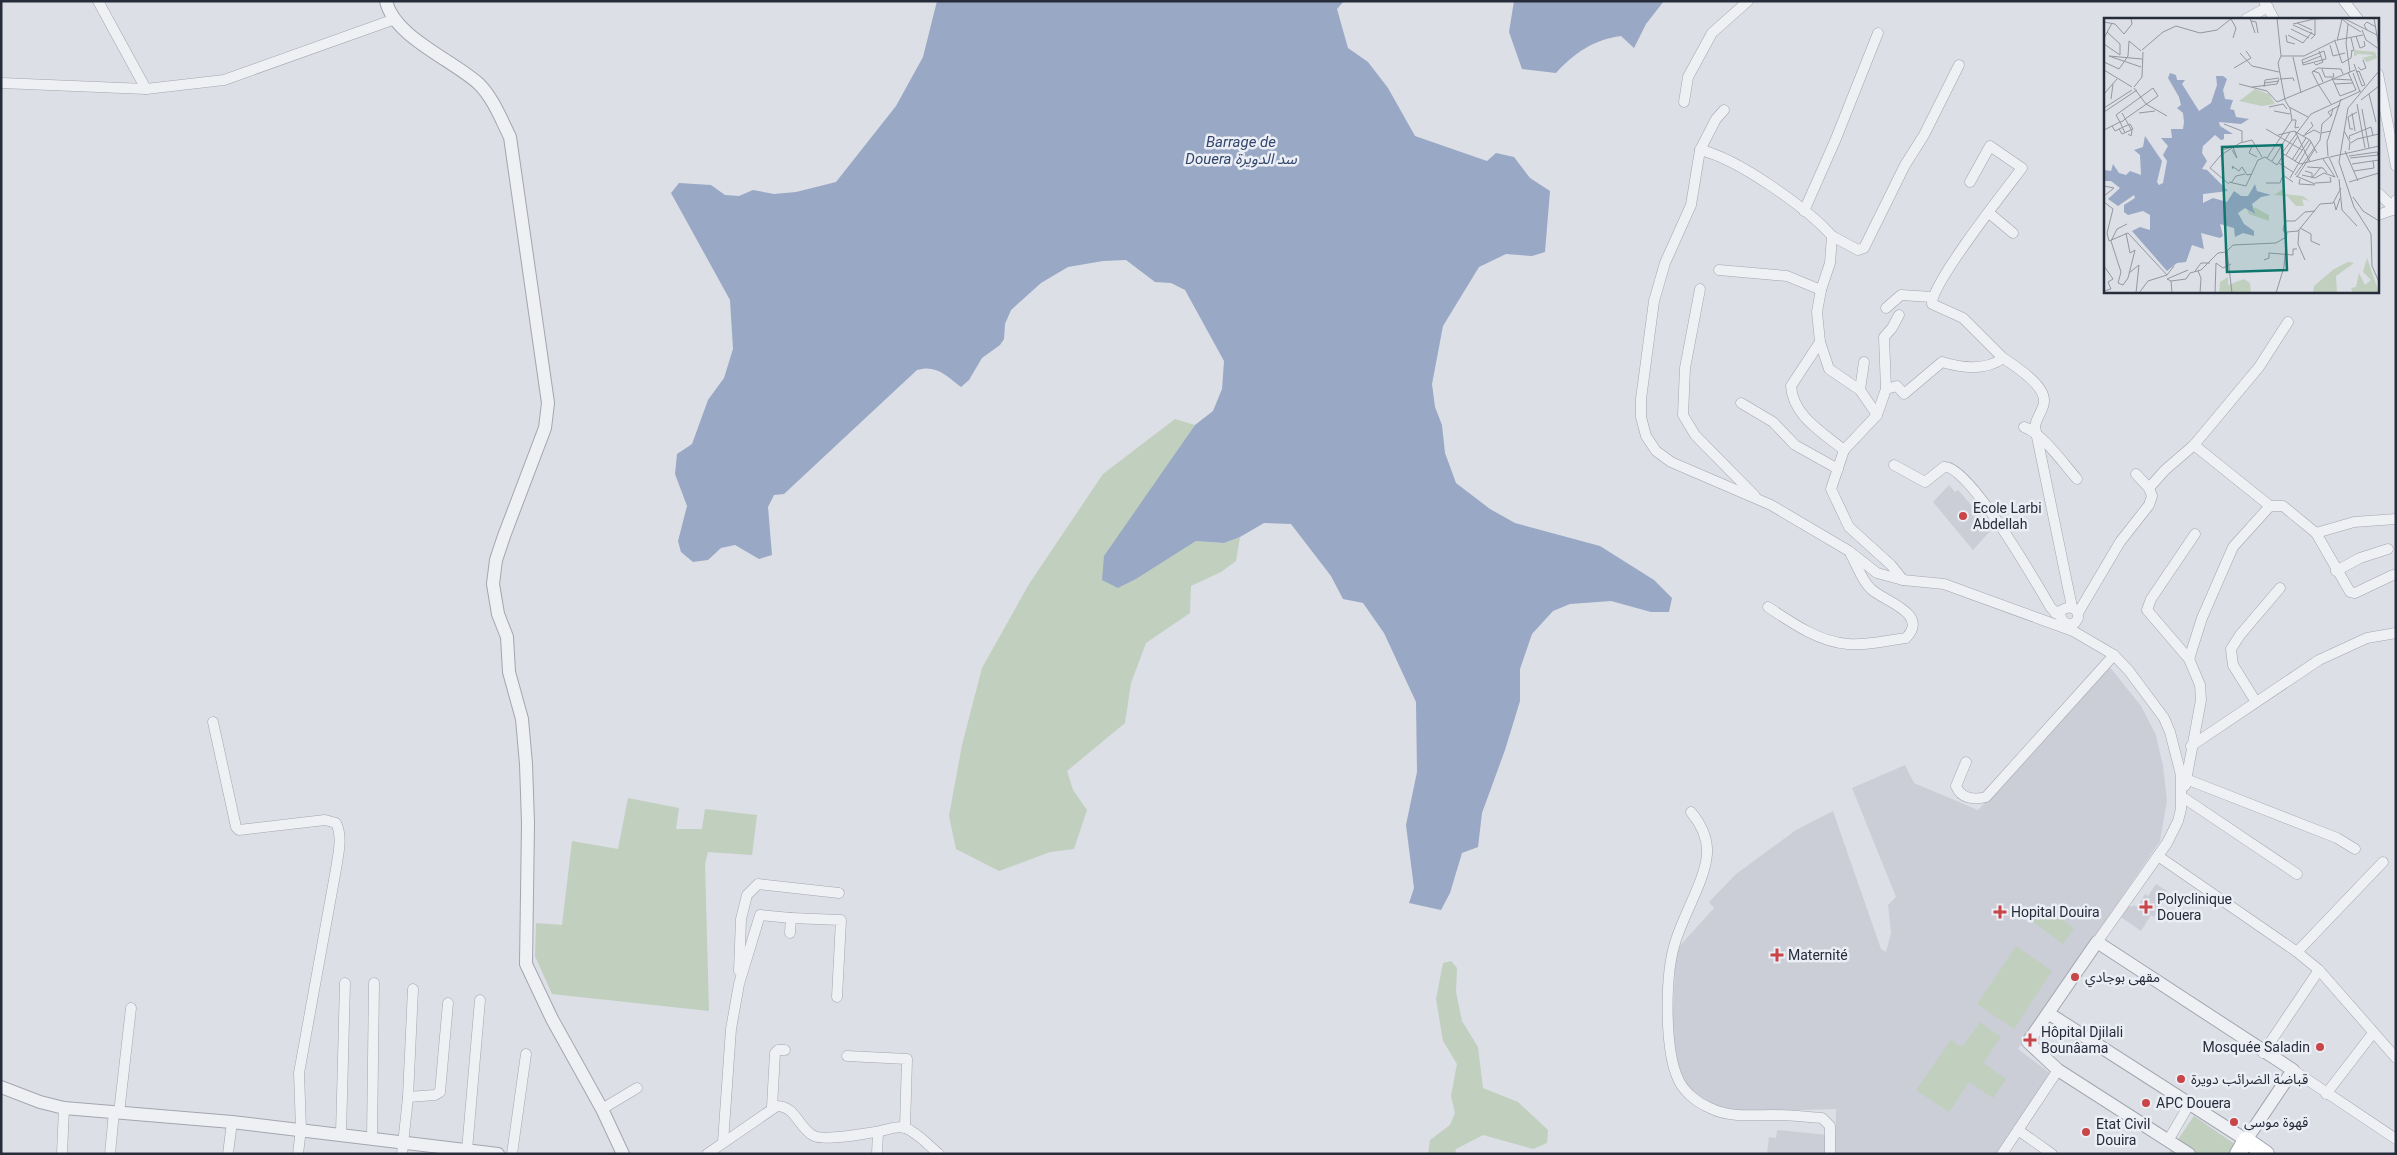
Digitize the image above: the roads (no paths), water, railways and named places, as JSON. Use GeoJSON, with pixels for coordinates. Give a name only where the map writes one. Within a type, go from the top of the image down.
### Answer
{"type":"FeatureCollection","features":[{"type":"Feature","properties":{"kind":"main road"},"geometry":{"type":"LineString","coordinates":[[2242,1147],[2266,1154]]}},
{"type":"Feature","properties":{"kind":"street"},"geometry":{"type":"LineString","coordinates":[[98,1],[146,89]]}},
{"type":"Feature","properties":{"kind":"street"},"geometry":{"type":"LineString","coordinates":[[386,1],[387,8],[401,27],[481,86],[498,110],[510,137],[548,403],[545,428],[504,536],[496,560],[493,584],[498,614],[507,637],[509,672],[522,719],[526,764],[528,823],[526,964],[552,1019],[602,1109],[623,1154]]}},
{"type":"Feature","properties":{"kind":"street"},"geometry":{"type":"LineString","coordinates":[[1684,102],[1688,77],[1712,33],[1748,1]]}},
{"type":"Feature","properties":{"kind":"street"},"geometry":{"type":"LineString","coordinates":[[2344,1],[2357,18]]}},
{"type":"Feature","properties":{"kind":"street"},"geometry":{"type":"LineString","coordinates":[[2247,18],[2266,4],[2273,18]]}},
{"type":"Feature","properties":{"kind":"street"},"geometry":{"type":"LineString","coordinates":[[1,83],[146,89],[224,80],[395,19]]}},
{"type":"Feature","properties":{"kind":"street"},"geometry":{"type":"LineString","coordinates":[[1804,211],[1835,141],[1878,33]]}},
{"type":"Feature","properties":{"kind":"street"},"geometry":{"type":"LineString","coordinates":[[1700,150],[1716,154],[1767,184],[1819,221],[1832,236],[1858,250],[1864,248],[1905,165],[1924,135],[1959,65]]}},
{"type":"Feature","properties":{"kind":"street"},"geometry":{"type":"LineString","coordinates":[[2380,84],[2396,166]]}},
{"type":"Feature","properties":{"kind":"street"},"geometry":{"type":"LineString","coordinates":[[1724,110],[1716,119],[1700,150],[1691,205],[1665,262],[1654,301],[1641,400],[1641,417],[1646,436],[1656,451],[1671,462],[1758,499],[1848,551],[1877,573],[1903,580],[1944,584],[2066,618]]}},
{"type":"Feature","properties":{"kind":"street"},"geometry":{"type":"LineString","coordinates":[[1970,182],[1990,146],[2022,168],[1989,213],[1932,298],[1932,304],[1963,318],[2003,358],[2026,374],[2043,392],[2044,400],[2036,421],[2037,437],[2066,618]]}},
{"type":"Feature","properties":{"kind":"street"},"geometry":{"type":"LineString","coordinates":[[2380,195],[2395,206],[2380,214]]}},
{"type":"Feature","properties":{"kind":"street"},"geometry":{"type":"LineString","coordinates":[[1989,213],[2013,232]]}},
{"type":"Feature","properties":{"kind":"street"},"geometry":{"type":"LineString","coordinates":[[1832,236],[1830,263],[1821,290],[1817,312],[1820,342],[1829,369],[1860,390],[1877,416]]}},
{"type":"Feature","properties":{"kind":"street"},"geometry":{"type":"LineString","coordinates":[[1720,270],[1787,276],[1821,290]]}},
{"type":"Feature","properties":{"kind":"street"},"geometry":{"type":"LineString","coordinates":[[1700,289],[1685,368],[1683,415],[1695,435],[1758,499]]}},
{"type":"Feature","properties":{"kind":"street"},"geometry":{"type":"LineString","coordinates":[[1886,308],[1901,294],[1932,298]]}},
{"type":"Feature","properties":{"kind":"street"},"geometry":{"type":"LineString","coordinates":[[1899,315],[1892,328],[1884,337],[1886,389],[1877,416],[1844,450],[1831,489],[1849,527],[1891,565],[1903,580]]}},
{"type":"Feature","properties":{"kind":"street"},"geometry":{"type":"LineString","coordinates":[[2145,489],[2194,446],[2259,367],[2288,322]]}},
{"type":"Feature","properties":{"kind":"street"},"geometry":{"type":"LineString","coordinates":[[1820,342],[1791,386],[1792,393],[1798,411],[1844,450]]}},
{"type":"Feature","properties":{"kind":"street"},"geometry":{"type":"LineString","coordinates":[[1886,389],[1897,386],[1904,394],[1942,362],[1957,367],[1989,367],[2003,358]]}},
{"type":"Feature","properties":{"kind":"street"},"geometry":{"type":"LineString","coordinates":[[1860,390],[1864,362]]}},
{"type":"Feature","properties":{"kind":"street"},"geometry":{"type":"LineString","coordinates":[[1741,403],[1773,422],[1795,445],[1838,469]]}},
{"type":"Feature","properties":{"kind":"street"},"geometry":{"type":"LineString","coordinates":[[2024,427],[2032,430],[2037,437],[2048,445],[2076,479]]}},
{"type":"Feature","properties":{"kind":"street"},"geometry":{"type":"LineString","coordinates":[[2194,446],[2270,506],[2283,506],[2316,533],[2346,588],[2355,593],[2393,575]]}},
{"type":"Feature","properties":{"kind":"street"},"geometry":{"type":"LineString","coordinates":[[1894,465],[1925,482],[1944,467],[1952,469],[1971,488],[2004,530],[2066,618],[2114,655],[2137,680],[2164,718],[2170,732],[2181,776],[2181,809]]}},
{"type":"Feature","properties":{"kind":"street"},"geometry":{"type":"LineString","coordinates":[[2066,618],[2084,599],[2120,542],[2149,505],[2152,496],[2145,489],[2136,474]]}},
{"type":"Feature","properties":{"kind":"street"},"geometry":{"type":"LineString","coordinates":[[2189,660],[2202,618],[2233,547],[2270,506]]}},
{"type":"Feature","properties":{"kind":"street"},"geometry":{"type":"LineString","coordinates":[[2316,533],[2354,522],[2396,519]]}},
{"type":"Feature","properties":{"kind":"street"},"geometry":{"type":"LineString","coordinates":[[2189,1154],[2169,1139],[2058,1070],[2028,1042],[2158,856],[2173,833],[2181,809],[2191,746],[2201,700],[2200,686],[2189,660],[2147,610],[2151,599],[2195,534]]}},
{"type":"Feature","properties":{"kind":"street"},"geometry":{"type":"LineString","coordinates":[[2336,571],[2360,558],[2388,549]]}},
{"type":"Feature","properties":{"kind":"street"},"geometry":{"type":"LineString","coordinates":[[1768,607],[1796,625],[1832,642],[1850,645],[1906,638],[1910,634],[1912,625],[1909,615],[1902,607],[1878,595],[1869,588],[1848,551]]}},
{"type":"Feature","properties":{"kind":"street"},"geometry":{"type":"LineString","coordinates":[[2256,702],[2233,665],[2231,649],[2240,635],[2280,588]]}},
{"type":"Feature","properties":{"kind":"street"},"geometry":{"type":"LineString","coordinates":[[2191,746],[2319,660],[2367,638],[2396,633]]}},
{"type":"Feature","properties":{"kind":"street"},"geometry":{"type":"LineString","coordinates":[[1966,762],[1956,786],[1958,790],[1962,795],[1973,800],[1986,797],[2114,655]]}},
{"type":"Feature","properties":{"kind":"street"},"geometry":{"type":"LineString","coordinates":[[213,722],[236,827],[239,830],[325,820],[336,823],[338,828],[339,845],[336,869],[299,1073],[301,1129],[298,1154]]}},
{"type":"Feature","properties":{"kind":"street"},"geometry":{"type":"LineString","coordinates":[[2186,779],[2337,838],[2355,849]]}},
{"type":"Feature","properties":{"kind":"street"},"geometry":{"type":"LineString","coordinates":[[2184,798],[2297,874]]}},
{"type":"Feature","properties":{"kind":"street"},"geometry":{"type":"LineString","coordinates":[[1691,812],[1700,823],[1706,838],[1707,852],[1704,869],[1674,944],[1670,967],[1669,1033],[1671,1061],[1679,1083],[1693,1099],[1725,1113],[1822,1118],[1830,1126],[1830,1154]]}},
{"type":"Feature","properties":{"kind":"street"},"geometry":{"type":"LineString","coordinates":[[2158,856],[2297,952],[2319,970],[2396,1058]]}},
{"type":"Feature","properties":{"kind":"street"},"geometry":{"type":"LineString","coordinates":[[2297,952],[2383,862]]}},
{"type":"Feature","properties":{"kind":"street"},"geometry":{"type":"LineString","coordinates":[[739,984],[741,919],[747,895],[758,884],[839,893]]}},
{"type":"Feature","properties":{"kind":"street"},"geometry":{"type":"LineString","coordinates":[[723,1142],[731,1029],[739,984],[760,915],[841,920],[837,997]]}},
{"type":"Feature","properties":{"kind":"street"},"geometry":{"type":"LineString","coordinates":[[790,933],[791,918]]}},
{"type":"Feature","properties":{"kind":"street"},"geometry":{"type":"LineString","coordinates":[[2097,942],[2396,1139]]}},
{"type":"Feature","properties":{"kind":"street"},"geometry":{"type":"LineString","coordinates":[[2263,1052],[2319,970]]}},
{"type":"Feature","properties":{"kind":"street"},"geometry":{"type":"LineString","coordinates":[[341,1134],[345,983]]}},
{"type":"Feature","properties":{"kind":"street"},"geometry":{"type":"LineString","coordinates":[[372,1138],[374,983]]}},
{"type":"Feature","properties":{"kind":"street"},"geometry":{"type":"LineString","coordinates":[[402,1148],[408,1097],[413,989]]}},
{"type":"Feature","properties":{"kind":"street"},"geometry":{"type":"LineString","coordinates":[[467,1150],[480,1000]]}},
{"type":"Feature","properties":{"kind":"street"},"geometry":{"type":"LineString","coordinates":[[408,1097],[434,1096],[440,1092],[448,1003]]}},
{"type":"Feature","properties":{"kind":"street"},"geometry":{"type":"LineString","coordinates":[[110,1154],[131,1008]]}},
{"type":"Feature","properties":{"kind":"street"},"geometry":{"type":"LineString","coordinates":[[2048,1013],[2190,1103],[2242,1147],[2293,1070]]}},
{"type":"Feature","properties":{"kind":"street"},"geometry":{"type":"LineString","coordinates":[[2326,1094],[2374,1032]]}},
{"type":"Feature","properties":{"kind":"street"},"geometry":{"type":"LineString","coordinates":[[772,1107],[775,1053],[778,1050],[785,1050]]}},
{"type":"Feature","properties":{"kind":"street"},"geometry":{"type":"LineString","coordinates":[[512,1154],[526,1054]]}},
{"type":"Feature","properties":{"kind":"street"},"geometry":{"type":"LineString","coordinates":[[847,1056],[906,1059],[905,1128]]}},
{"type":"Feature","properties":{"kind":"street"},"geometry":{"type":"LineString","coordinates":[[2002,1154],[2058,1070]]}},
{"type":"Feature","properties":{"kind":"street"},"geometry":{"type":"LineString","coordinates":[[1,1087],[40,1102],[64,1108],[301,1129],[372,1138],[402,1148],[467,1150],[498,1154]]}},
{"type":"Feature","properties":{"kind":"street"},"geometry":{"type":"LineString","coordinates":[[602,1109],[637,1088]]}},
{"type":"Feature","properties":{"kind":"street"},"geometry":{"type":"LineString","coordinates":[[2169,1139],[2190,1103]]}},
{"type":"Feature","properties":{"kind":"street"},"geometry":{"type":"LineString","coordinates":[[707,1154],[772,1107],[786,1107],[810,1133],[816,1136],[878,1132],[886,1128],[905,1128],[939,1154]]}},
{"type":"Feature","properties":{"kind":"street"},"geometry":{"type":"LineString","coordinates":[[62,1154],[64,1108]]}},
{"type":"Feature","properties":{"kind":"street"},"geometry":{"type":"LineString","coordinates":[[228,1154],[232,1122]]}},
{"type":"Feature","properties":{"kind":"street"},"geometry":{"type":"LineString","coordinates":[[2018,1130],[2052,1154]]}},
{"type":"Feature","properties":{"kind":"street"},"geometry":{"type":"LineString","coordinates":[[877,1154],[878,1132]]}},
{"type":"Feature","properties":{"kind":"water","name":"Barrage de Douera سد الدويرة"},"geometry":{"type":"Polygon","coordinates":[[[937,1],[1344,1],[1337,9],[1348,48],[1368,62],[1388,88],[1415,136],[1487,161],[1496,153],[1514,157],[1530,178],[1550,191],[1545,252],[1532,256],[1506,254],[1479,267],[1443,326],[1432,384],[1435,407],[1442,425],[1445,453],[1456,483],[1490,509],[1515,523],[1600,546],[1654,580],[1672,598],[1669,612],[1651,612],[1611,601],[1570,604],[1553,611],[1532,634],[1520,669],[1520,701],[1505,750],[1482,813],[1478,847],[1462,853],[1450,893],[1441,910],[1409,903],[1414,888],[1406,825],[1417,772],[1416,702],[1384,633],[1363,603],[1343,599],[1331,576],[1291,524],[1264,523],[1240,537],[1224,543],[1196,541],[1136,579],[1118,588],[1102,580],[1104,556],[1195,425],[1213,411],[1222,389],[1224,361],[1185,290],[1171,283],[1155,282],[1126,260],[1103,261],[1068,267],[1041,283],[1011,310],[1005,324],[1004,339],[1000,345],[982,358],[969,380],[961,387],[936,370],[917,370],[784,494],[774,495],[768,507],[772,555],[759,559],[735,545],[721,548],[708,560],[693,562],[681,552],[678,541],[687,506],[675,474],[677,454],[692,444],[708,400],[724,378],[733,349],[730,300],[671,193],[679,183],[711,185],[725,195],[739,196],[753,190],[774,194],[796,192],[836,182],[896,106],[923,57],[937,1]]]}},
{"type":"Feature","properties":{"kind":"water"},"geometry":{"type":"Polygon","coordinates":[[[1514,1],[1664,1],[1646,24],[1634,48],[1621,36],[1602,40],[1578,53],[1556,73],[1522,69],[1509,32],[1514,1]]]}},
{"type":"Feature","properties":{"kind":"place","name":"Ecole Larbi Abdellah"},"geometry":{"type":"Point","coordinates":[1963,516]}},
{"type":"Feature","properties":{"kind":"place","name":"Polyclinique Douera"},"geometry":{"type":"Point","coordinates":[2146,907]}},
{"type":"Feature","properties":{"kind":"place","name":"Hopital Douira"},"geometry":{"type":"Point","coordinates":[2000,912]}},
{"type":"Feature","properties":{"kind":"place","name":"Maternité"},"geometry":{"type":"Point","coordinates":[1777,955]}},
{"type":"Feature","properties":{"kind":"place","name":"مقهى بوجادي"},"geometry":{"type":"Point","coordinates":[2075,977]}},
{"type":"Feature","properties":{"kind":"place","name":"Hôpital Djilali Bounâama"},"geometry":{"type":"Point","coordinates":[2030,1040]}},
{"type":"Feature","properties":{"kind":"place","name":"Mosquée Saladin"},"geometry":{"type":"Point","coordinates":[2320,1047]}},
{"type":"Feature","properties":{"kind":"place","name":"قباضة الضرائب دويرة"},"geometry":{"type":"Point","coordinates":[2181,1079]}},
{"type":"Feature","properties":{"kind":"place","name":"APC Douera"},"geometry":{"type":"Point","coordinates":[2146,1103]}},
{"type":"Feature","properties":{"kind":"place","name":"قهوة موسى"},"geometry":{"type":"Point","coordinates":[2234,1122]}},
{"type":"Feature","properties":{"kind":"place","name":"Etat Civil Douira"},"geometry":{"type":"Point","coordinates":[2086,1132]}}]}
